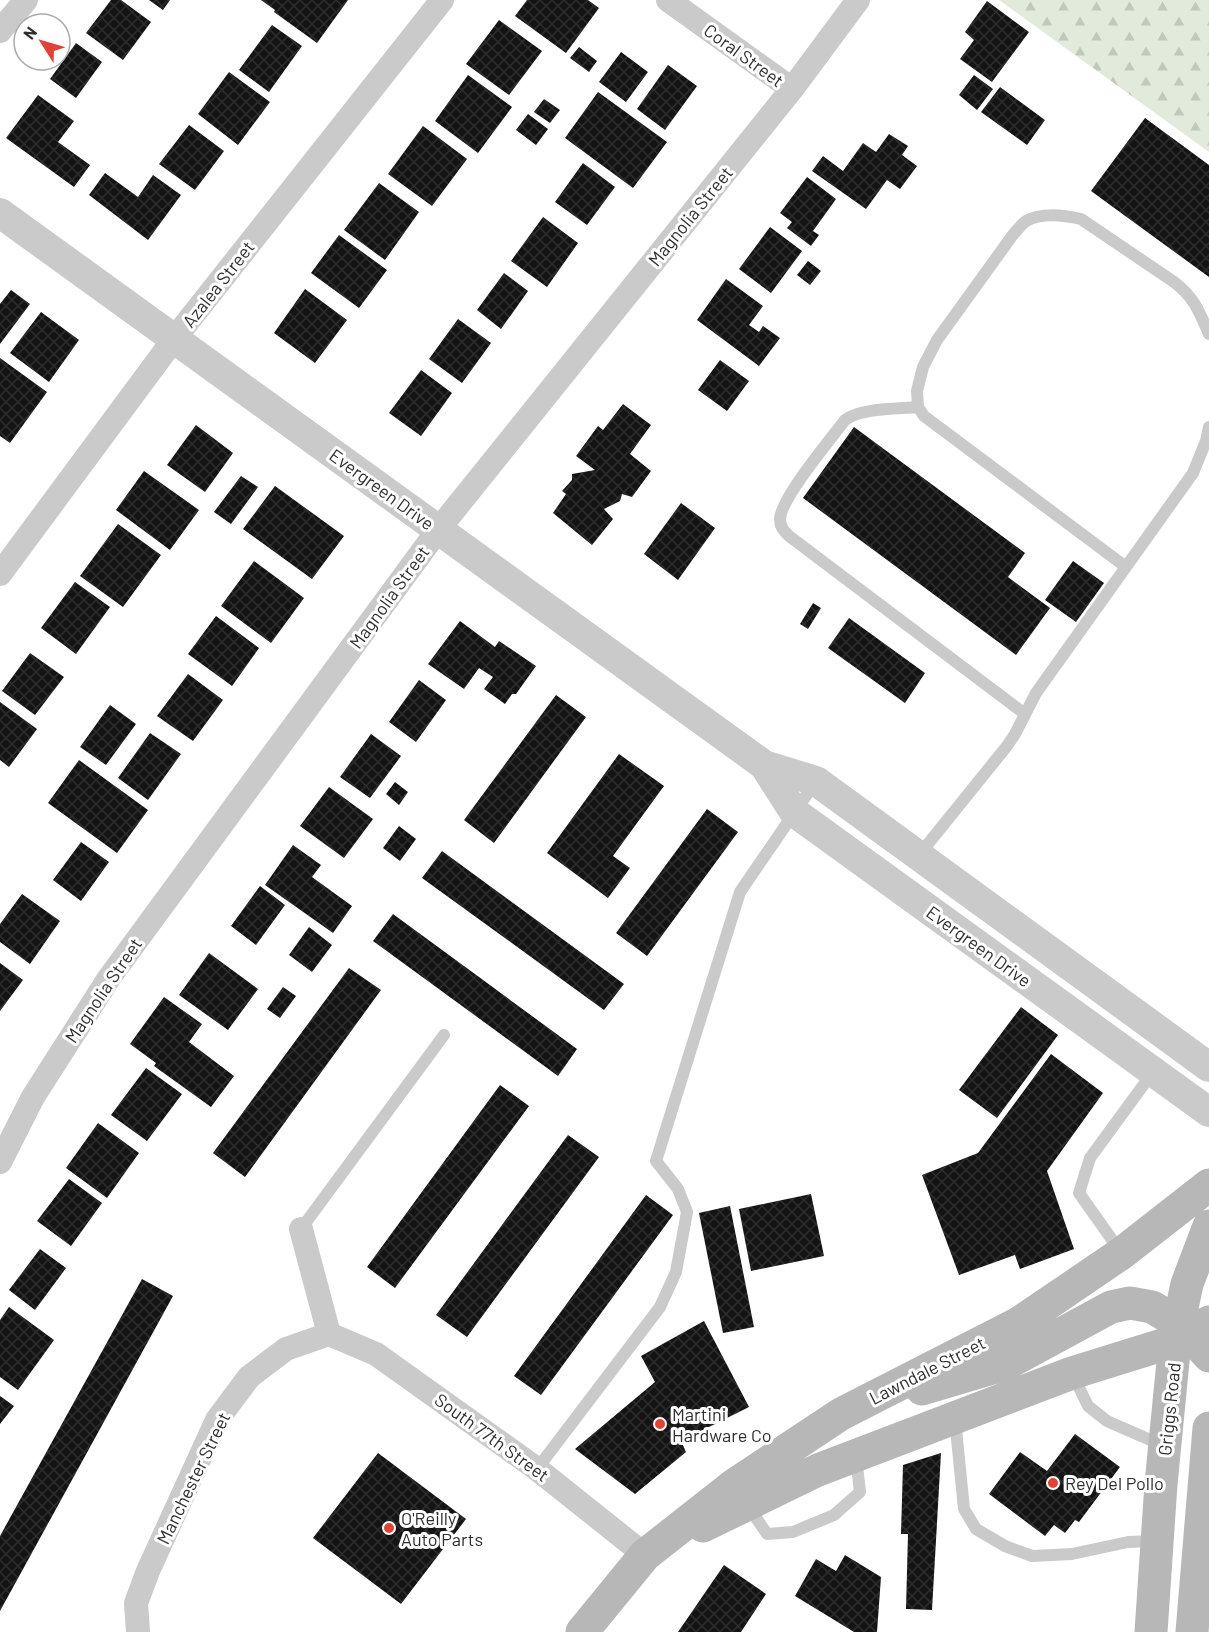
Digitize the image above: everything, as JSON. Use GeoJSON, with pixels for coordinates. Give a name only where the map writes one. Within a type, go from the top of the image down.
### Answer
{"type":"FeatureCollection","features":[{"type":"Feature","properties":{"kind":"main road","name":"Lawndale Street"},"geometry":{"type":"LineString","coordinates":[[582,1632],[645,1555],[734,1485],[841,1414],[1019,1323],[1122,1253],[1209,1185]]}},
{"type":"Feature","properties":{"kind":"main road","name":"Griggs Road"},"geometry":{"type":"LineString","coordinates":[[1151,1632],[1165,1446],[1192,1335],[1187,1284],[1209,1226]]}},
{"type":"Feature","properties":{"kind":"main road"},"geometry":{"type":"LineString","coordinates":[[841,1414],[1006,1364],[1111,1307],[1130,1303],[1152,1307],[1192,1335]]}},
{"type":"Feature","properties":{"kind":"main road","name":"Lawndale Street"},"geometry":{"type":"LineString","coordinates":[[645,1555],[818,1470],[1072,1373],[1192,1335]]}},
{"type":"Feature","properties":{"kind":"main road"},"geometry":{"type":"LineString","coordinates":[[1192,1632],[1209,1428]]}},
{"type":"Feature","properties":{"kind":"street"},"geometry":{"type":"LineString","coordinates":[[0,31],[26,0]]}},
{"type":"Feature","properties":{"kind":"street","name":"Azalea Street"},"geometry":{"type":"LineString","coordinates":[[0,574],[174,339],[442,0]]}},
{"type":"Feature","properties":{"kind":"street","name":"Coral Street"},"geometry":{"type":"LineString","coordinates":[[668,0],[792,89]]}},
{"type":"Feature","properties":{"kind":"street","name":"Magnolia Street"},"geometry":{"type":"LineString","coordinates":[[0,1162],[33,1097],[109,978],[438,530],[792,89],[858,0]]}},
{"type":"Feature","properties":{"kind":"street","name":"Evergreen Drive"},"geometry":{"type":"LineString","coordinates":[[0,213],[764,765],[816,781],[1209,1067]]}},
{"type":"Feature","properties":{"kind":"street","name":"Evergreen Drive"},"geometry":{"type":"LineString","coordinates":[[764,765],[794,812],[1209,1112]]}},
{"type":"Feature","properties":{"kind":"street"},"geometry":{"type":"LineString","coordinates":[[895,885],[919,856]]}},
{"type":"Feature","properties":{"kind":"street"},"geometry":{"type":"LineString","coordinates":[[302,1229],[329,1334]]}},
{"type":"Feature","properties":{"kind":"street","name":"South 77th Street"},"geometry":{"type":"LineString","coordinates":[[329,1334],[376,1354],[537,1469],[645,1555]]}},
{"type":"Feature","properties":{"kind":"street","name":"Manchester Street"},"geometry":{"type":"LineString","coordinates":[[138,1632],[136,1603],[148,1571],[217,1420],[249,1377],[286,1349],[329,1334]]}},
{"type":"Feature","properties":{"kind":"lane"},"geometry":{"type":"LineString","coordinates":[[1126,567],[924,416],[918,406],[917,391],[924,367],[937,340],[1012,236],[1026,221],[1043,216],[1067,216],[1081,219],[1174,282],[1196,304],[1209,334]]}},
{"type":"Feature","properties":{"kind":"lane"},"geometry":{"type":"LineString","coordinates":[[918,406],[861,413],[845,420],[787,499],[780,520],[781,528],[1025,714]]}},
{"type":"Feature","properties":{"kind":"lane"},"geometry":{"type":"LineString","coordinates":[[919,856],[1000,756],[1015,734],[1036,693],[1193,473],[1209,427]]}},
{"type":"Feature","properties":{"kind":"lane"},"geometry":{"type":"LineString","coordinates":[[537,1469],[660,1307],[676,1272],[687,1212],[678,1189],[656,1161],[740,892],[816,781]]}},
{"type":"Feature","properties":{"kind":"lane"},"geometry":{"type":"LineString","coordinates":[[302,1229],[444,1035]]}},
{"type":"Feature","properties":{"kind":"lane"},"geometry":{"type":"LineString","coordinates":[[1122,1253],[1079,1193],[1090,1158],[1153,1072]]}},
{"type":"Feature","properties":{"kind":"lane"},"geometry":{"type":"LineString","coordinates":[[1072,1373],[1088,1406],[1107,1421],[1165,1446]]}},
{"type":"Feature","properties":{"kind":"lane"},"geometry":{"type":"LineString","coordinates":[[955,1418],[964,1509],[976,1529],[1005,1546],[1032,1556],[1072,1554],[1128,1542],[1157,1540]]}},
{"type":"Feature","properties":{"kind":"lane"},"geometry":{"type":"LineString","coordinates":[[748,1504],[767,1534],[794,1532],[834,1515],[860,1492],[856,1455]]}},
{"type":"Feature","properties":{"kind":"green space"},"geometry":{"type":"Polygon","coordinates":[[[999,0],[1209,0],[1209,152],[999,0]]]}},
{"type":"Feature","properties":{"kind":"building"},"geometry":{"type":"Polygon","coordinates":[[[111,0],[121,0],[151,22],[123,60],[86,33],[111,0]]]}},
{"type":"Feature","properties":{"kind":"building"},"geometry":{"type":"Polygon","coordinates":[[[149,0],[170,0],[163,10],[149,0]]]}},
{"type":"Feature","properties":{"kind":"building"},"geometry":{"type":"Polygon","coordinates":[[[261,0],[348,0],[317,43],[261,0]]]}},
{"type":"Feature","properties":{"kind":"building"},"geometry":{"type":"Polygon","coordinates":[[[527,0],[588,0],[599,8],[566,53],[515,16],[527,0]]]}},
{"type":"Feature","properties":{"kind":"building"},"geometry":{"type":"Polygon","coordinates":[[[987,1],[1029,32],[992,82],[960,59],[974,40],[965,32],[987,1]]]}},
{"type":"Feature","properties":{"kind":"building"},"geometry":{"type":"Polygon","coordinates":[[[499,20],[542,51],[509,95],[466,64],[499,20]]]}},
{"type":"Feature","properties":{"kind":"building"},"geometry":{"type":"Polygon","coordinates":[[[272,25],[302,46],[269,92],[239,70],[272,25]]]}},
{"type":"Feature","properties":{"kind":"building"},"geometry":{"type":"Polygon","coordinates":[[[76,43],[102,62],[76,98],[50,79],[55,72],[72,72],[72,49],[76,43]]]}},
{"type":"Feature","properties":{"kind":"building"},"geometry":{"type":"Polygon","coordinates":[[[579,47],[597,61],[589,72],[570,58],[579,47]]]}},
{"type":"Feature","properties":{"kind":"building"},"geometry":{"type":"Polygon","coordinates":[[[621,52],[648,72],[626,102],[599,82],[621,52]]]}},
{"type":"Feature","properties":{"kind":"building"},"geometry":{"type":"Polygon","coordinates":[[[668,65],[697,86],[665,130],[637,109],[668,65]]]}},
{"type":"Feature","properties":{"kind":"building"},"geometry":{"type":"Polygon","coordinates":[[[229,72],[270,102],[238,145],[198,114],[229,72]]]}},
{"type":"Feature","properties":{"kind":"building"},"geometry":{"type":"Polygon","coordinates":[[[468,75],[512,107],[478,153],[435,121],[468,75]]]}},
{"type":"Feature","properties":{"kind":"building"},"geometry":{"type":"Polygon","coordinates":[[[974,75],[993,89],[977,110],[959,95],[974,75]]]}},
{"type":"Feature","properties":{"kind":"building"},"geometry":{"type":"Polygon","coordinates":[[[1000,87],[1045,120],[1027,145],[981,112],[1000,87]]]}},
{"type":"Feature","properties":{"kind":"building"},"geometry":{"type":"Polygon","coordinates":[[[598,92],[667,142],[633,188],[565,138],[598,92]]]}},
{"type":"Feature","properties":{"kind":"building"},"geometry":{"type":"Polygon","coordinates":[[[38,95],[74,121],[58,142],[90,165],[74,187],[6,138],[38,95]]]}},
{"type":"Feature","properties":{"kind":"building"},"geometry":{"type":"Polygon","coordinates":[[[544,99],[560,110],[550,123],[534,112],[544,99]]]}},
{"type":"Feature","properties":{"kind":"building"},"geometry":{"type":"Polygon","coordinates":[[[528,114],[548,129],[536,145],[516,130],[528,114]]]}},
{"type":"Feature","properties":{"kind":"building"},"geometry":{"type":"Polygon","coordinates":[[[1145,118],[1209,165],[1209,277],[1091,191],[1145,118]]]}},
{"type":"Feature","properties":{"kind":"building"},"geometry":{"type":"Polygon","coordinates":[[[189,125],[224,151],[195,190],[159,164],[189,125]]]}},
{"type":"Feature","properties":{"kind":"building"},"geometry":{"type":"Polygon","coordinates":[[[423,126],[467,159],[432,206],[388,174],[423,126]]]}},
{"type":"Feature","properties":{"kind":"building"},"geometry":{"type":"Polygon","coordinates":[[[889,134],[908,146],[902,155],[917,166],[900,189],[887,180],[866,209],[812,171],[823,156],[843,171],[863,143],[876,152],[889,134]]]}},
{"type":"Feature","properties":{"kind":"building"},"geometry":{"type":"Polygon","coordinates":[[[583,163],[615,187],[587,225],[555,202],[583,163]]]}},
{"type":"Feature","properties":{"kind":"building"},"geometry":{"type":"Polygon","coordinates":[[[105,173],[138,197],[153,175],[181,195],[148,240],[89,195],[105,173]]]}},
{"type":"Feature","properties":{"kind":"building"},"geometry":{"type":"Polygon","coordinates":[[[807,177],[836,199],[813,231],[819,235],[811,246],[787,228],[792,222],[780,213],[807,177]]]}},
{"type":"Feature","properties":{"kind":"building"},"geometry":{"type":"Polygon","coordinates":[[[379,183],[419,212],[385,260],[344,230],[379,183]]]}},
{"type":"Feature","properties":{"kind":"building"},"geometry":{"type":"Polygon","coordinates":[[[543,217],[578,243],[547,287],[511,261],[543,217]]]}},
{"type":"Feature","properties":{"kind":"building"},"geometry":{"type":"Polygon","coordinates":[[[770,227],[802,251],[771,293],[739,269],[770,227]]]}},
{"type":"Feature","properties":{"kind":"building"},"geometry":{"type":"Polygon","coordinates":[[[339,235],[387,270],[359,308],[311,273],[339,235]]]}},
{"type":"Feature","properties":{"kind":"building"},"geometry":{"type":"Polygon","coordinates":[[[808,261],[821,271],[810,285],[797,275],[808,261]]]}},
{"type":"Feature","properties":{"kind":"building"},"geometry":{"type":"Polygon","coordinates":[[[504,273],[528,291],[501,329],[477,310],[504,273]]]}},
{"type":"Feature","properties":{"kind":"building"},"geometry":{"type":"Polygon","coordinates":[[[726,279],[763,306],[749,325],[759,332],[763,326],[780,338],[759,366],[697,320],[726,279]]]}},
{"type":"Feature","properties":{"kind":"building"},"geometry":{"type":"Polygon","coordinates":[[[305,289],[347,320],[315,363],[274,333],[305,289]]]}},
{"type":"Feature","properties":{"kind":"building"},"geometry":{"type":"Polygon","coordinates":[[[11,290],[30,304],[0,344],[0,304],[11,290]]]}},
{"type":"Feature","properties":{"kind":"building"},"geometry":{"type":"Polygon","coordinates":[[[41,312],[79,340],[49,382],[10,353],[41,312]]]}},
{"type":"Feature","properties":{"kind":"building"},"geometry":{"type":"Polygon","coordinates":[[[458,319],[491,343],[462,383],[429,359],[458,319]]]}},
{"type":"Feature","properties":{"kind":"building"},"geometry":{"type":"Polygon","coordinates":[[[0,358],[47,392],[10,443],[0,436],[0,358]]]}},
{"type":"Feature","properties":{"kind":"building"},"geometry":{"type":"Polygon","coordinates":[[[720,360],[749,381],[727,411],[698,390],[720,360]]]}},
{"type":"Feature","properties":{"kind":"building"},"geometry":{"type":"Polygon","coordinates":[[[421,370],[452,393],[421,436],[389,413],[421,370]]]}},
{"type":"Feature","properties":{"kind":"building"},"geometry":{"type":"Polygon","coordinates":[[[623,404],[651,425],[630,454],[651,471],[632,497],[622,494],[620,501],[604,509],[613,519],[592,545],[553,513],[566,494],[562,491],[572,480],[572,474],[595,470],[576,456],[598,426],[603,430],[623,404]]]}},
{"type":"Feature","properties":{"kind":"building"},"geometry":{"type":"Polygon","coordinates":[[[196,425],[233,453],[205,492],[167,465],[196,425]]]}},
{"type":"Feature","properties":{"kind":"building"},"geometry":{"type":"Polygon","coordinates":[[[854,427],[1025,553],[1008,577],[1050,608],[1016,655],[803,498],[854,427]]]}},
{"type":"Feature","properties":{"kind":"building"},"geometry":{"type":"Polygon","coordinates":[[[144,471],[199,510],[170,550],[116,510],[144,471]]]}},
{"type":"Feature","properties":{"kind":"building"},"geometry":{"type":"Polygon","coordinates":[[[241,476],[258,487],[231,524],[214,512],[241,476]]]}},
{"type":"Feature","properties":{"kind":"building"},"geometry":{"type":"Polygon","coordinates":[[[275,486],[344,536],[312,579],[243,529],[275,486]]]}},
{"type":"Feature","properties":{"kind":"building"},"geometry":{"type":"Polygon","coordinates":[[[681,503],[715,528],[678,580],[644,554],[681,503]]]}},
{"type":"Feature","properties":{"kind":"building"},"geometry":{"type":"Polygon","coordinates":[[[118,524],[161,555],[123,607],[80,576],[118,524]]]}},
{"type":"Feature","properties":{"kind":"building"},"geometry":{"type":"Polygon","coordinates":[[[254,561],[304,598],[271,643],[221,606],[254,561]]]}},
{"type":"Feature","properties":{"kind":"building"},"geometry":{"type":"Polygon","coordinates":[[[1073,561],[1104,583],[1076,622],[1045,600],[1073,561]]]}},
{"type":"Feature","properties":{"kind":"building"},"geometry":{"type":"Polygon","coordinates":[[[75,582],[110,607],[76,654],[41,628],[75,582]]]}},
{"type":"Feature","properties":{"kind":"building"},"geometry":{"type":"Polygon","coordinates":[[[813,603],[821,608],[808,629],[800,624],[813,603]]]}},
{"type":"Feature","properties":{"kind":"building"},"geometry":{"type":"Polygon","coordinates":[[[216,616],[259,648],[232,686],[188,654],[216,616]]]}},
{"type":"Feature","properties":{"kind":"building"},"geometry":{"type":"Polygon","coordinates":[[[849,618],[925,673],[905,703],[828,648],[849,618]]]}},
{"type":"Feature","properties":{"kind":"building"},"geometry":{"type":"Polygon","coordinates":[[[460,621],[495,647],[499,641],[536,666],[516,694],[512,694],[505,704],[484,689],[493,677],[479,668],[464,689],[428,664],[460,621]]]}},
{"type":"Feature","properties":{"kind":"building"},"geometry":{"type":"Polygon","coordinates":[[[30,653],[64,677],[35,715],[2,691],[30,653]]]}},
{"type":"Feature","properties":{"kind":"building"},"geometry":{"type":"Polygon","coordinates":[[[188,674],[223,700],[193,741],[157,716],[188,674]]]}},
{"type":"Feature","properties":{"kind":"building"},"geometry":{"type":"Polygon","coordinates":[[[419,680],[446,700],[416,742],[389,722],[419,680]]]}},
{"type":"Feature","properties":{"kind":"building"},"geometry":{"type":"Polygon","coordinates":[[[556,695],[586,717],[494,843],[464,820],[556,695]]]}},
{"type":"Feature","properties":{"kind":"building"},"geometry":{"type":"Polygon","coordinates":[[[0,702],[37,729],[9,767],[0,760],[0,702]]]}},
{"type":"Feature","properties":{"kind":"building"},"geometry":{"type":"Polygon","coordinates":[[[110,705],[136,724],[106,765],[80,747],[110,705]]]}},
{"type":"Feature","properties":{"kind":"building"},"geometry":{"type":"Polygon","coordinates":[[[150,733],[181,754],[148,800],[118,778],[150,733]]]}},
{"type":"Feature","properties":{"kind":"building"},"geometry":{"type":"Polygon","coordinates":[[[371,734],[401,756],[370,798],[340,777],[371,734]]]}},
{"type":"Feature","properties":{"kind":"building"},"geometry":{"type":"Polygon","coordinates":[[[619,754],[664,786],[613,856],[630,868],[608,898],[547,853],[619,754]]]}},
{"type":"Feature","properties":{"kind":"building"},"geometry":{"type":"Polygon","coordinates":[[[79,760],[148,810],[117,853],[48,803],[79,760]]]}},
{"type":"Feature","properties":{"kind":"building"},"geometry":{"type":"Polygon","coordinates":[[[395,782],[408,792],[399,805],[386,794],[395,782]]]}},
{"type":"Feature","properties":{"kind":"building"},"geometry":{"type":"Polygon","coordinates":[[[329,787],[373,819],[344,858],[300,826],[329,787]]]}},
{"type":"Feature","properties":{"kind":"building"},"geometry":{"type":"Polygon","coordinates":[[[707,809],[738,832],[647,956],[616,933],[707,809]]]}},
{"type":"Feature","properties":{"kind":"building"},"geometry":{"type":"Polygon","coordinates":[[[399,826],[416,839],[400,861],[383,848],[399,826]]]}},
{"type":"Feature","properties":{"kind":"building"},"geometry":{"type":"Polygon","coordinates":[[[81,842],[109,862],[81,901],[53,880],[81,842]]]}},
{"type":"Feature","properties":{"kind":"building"},"geometry":{"type":"Polygon","coordinates":[[[293,845],[321,865],[312,877],[352,906],[333,933],[265,885],[293,845]]]}},
{"type":"Feature","properties":{"kind":"building"},"geometry":{"type":"Polygon","coordinates":[[[442,851],[624,984],[604,1010],[422,878],[442,851]]]}},
{"type":"Feature","properties":{"kind":"building"},"geometry":{"type":"Polygon","coordinates":[[[260,886],[285,905],[256,945],[231,926],[260,886]]]}},
{"type":"Feature","properties":{"kind":"building"},"geometry":{"type":"Polygon","coordinates":[[[22,894],[60,921],[30,964],[0,942],[0,924],[22,894]]]}},
{"type":"Feature","properties":{"kind":"building"},"geometry":{"type":"Polygon","coordinates":[[[393,914],[577,1049],[558,1076],[373,941],[393,914]]]}},
{"type":"Feature","properties":{"kind":"building"},"geometry":{"type":"Polygon","coordinates":[[[309,927],[332,945],[312,972],[289,955],[309,927]]]}},
{"type":"Feature","properties":{"kind":"building"},"geometry":{"type":"Polygon","coordinates":[[[209,953],[258,989],[228,1030],[179,995],[209,953]]]}},
{"type":"Feature","properties":{"kind":"building"},"geometry":{"type":"Polygon","coordinates":[[[0,963],[23,980],[0,1011],[0,963]]]}},
{"type":"Feature","properties":{"kind":"building"},"geometry":{"type":"Polygon","coordinates":[[[349,968],[381,990],[245,1177],[213,1153],[349,968]]]}},
{"type":"Feature","properties":{"kind":"building"},"geometry":{"type":"Polygon","coordinates":[[[283,987],[296,996],[280,1018],[267,1009],[283,987]]]}},
{"type":"Feature","properties":{"kind":"building"},"geometry":{"type":"Polygon","coordinates":[[[164,997],[202,1024],[189,1042],[234,1076],[211,1107],[154,1066],[156,1063],[130,1044],[164,997]]]}},
{"type":"Feature","properties":{"kind":"building"},"geometry":{"type":"Polygon","coordinates":[[[1021,1007],[1058,1035],[997,1118],[959,1090],[1021,1007]]]}},
{"type":"Feature","properties":{"kind":"building"},"geometry":{"type":"Polygon","coordinates":[[[1051,1054],[1103,1093],[1047,1171],[1074,1249],[1020,1269],[1015,1255],[959,1275],[922,1175],[978,1153],[1051,1054]]]}},
{"type":"Feature","properties":{"kind":"building"},"geometry":{"type":"Polygon","coordinates":[[[146,1068],[182,1094],[147,1141],[111,1115],[146,1068]]]}},
{"type":"Feature","properties":{"kind":"building"},"geometry":{"type":"Polygon","coordinates":[[[500,1085],[529,1106],[395,1288],[367,1267],[500,1085]]]}},
{"type":"Feature","properties":{"kind":"building"},"geometry":{"type":"Polygon","coordinates":[[[98,1123],[139,1153],[107,1198],[66,1168],[98,1123]]]}},
{"type":"Feature","properties":{"kind":"building"},"geometry":{"type":"Polygon","coordinates":[[[568,1135],[599,1157],[467,1337],[436,1315],[568,1135]]]}},
{"type":"Feature","properties":{"kind":"building"},"geometry":{"type":"Polygon","coordinates":[[[69,1179],[102,1203],[71,1246],[37,1221],[69,1179]]]}},
{"type":"Feature","properties":{"kind":"building"},"geometry":{"type":"Polygon","coordinates":[[[811,1194],[824,1256],[751,1271],[739,1209],[811,1194]]]}},
{"type":"Feature","properties":{"kind":"building"},"geometry":{"type":"Polygon","coordinates":[[[646,1195],[673,1215],[541,1395],[514,1376],[646,1195]]]}},
{"type":"Feature","properties":{"kind":"building"},"geometry":{"type":"Polygon","coordinates":[[[730,1206],[754,1327],[723,1333],[699,1213],[730,1206]]]}},
{"type":"Feature","properties":{"kind":"building"},"geometry":{"type":"Polygon","coordinates":[[[40,1249],[66,1268],[35,1310],[9,1290],[40,1249]]]}},
{"type":"Feature","properties":{"kind":"building"},"geometry":{"type":"Polygon","coordinates":[[[142,1279],[173,1296],[0,1611],[0,1536],[142,1279]]]}},
{"type":"Feature","properties":{"kind":"building"},"geometry":{"type":"Polygon","coordinates":[[[9,1307],[54,1340],[18,1390],[0,1377],[0,1320],[9,1307]]]}},
{"type":"Feature","properties":{"kind":"building","name":"Martini Hardware Co"},"geometry":{"type":"Polygon","coordinates":[[[704,1321],[749,1407],[681,1441],[686,1452],[635,1494],[575,1449],[655,1382],[641,1356],[704,1321]]]}},
{"type":"Feature","properties":{"kind":"building"},"geometry":{"type":"Polygon","coordinates":[[[0,1396],[14,1406],[0,1424],[0,1396]]]}},
{"type":"Feature","properties":{"kind":"building","name":"Rey Del Pollo"},"geometry":{"type":"Polygon","coordinates":[[[1075,1434],[1120,1467],[1079,1522],[1075,1520],[1065,1533],[1054,1525],[1045,1536],[989,1494],[1020,1452],[1047,1471],[1075,1434]]]}},
{"type":"Feature","properties":{"kind":"building","name":"O'Reilly Auto Parts"},"geometry":{"type":"Polygon","coordinates":[[[378,1453],[466,1519],[401,1604],[313,1538],[378,1453]]]}},
{"type":"Feature","properties":{"kind":"building"},"geometry":{"type":"Polygon","coordinates":[[[941,1453],[932,1610],[906,1609],[908,1534],[901,1534],[903,1465],[941,1453]]]}},
{"type":"Feature","properties":{"kind":"building"},"geometry":{"type":"Polygon","coordinates":[[[845,1555],[881,1577],[877,1632],[854,1632],[795,1596],[816,1559],[836,1571],[845,1555]]]}},
{"type":"Feature","properties":{"kind":"building"},"geometry":{"type":"Polygon","coordinates":[[[724,1565],[766,1594],[741,1632],[678,1632],[724,1565]]]}},
{"type":"Feature","properties":{"kind":"place","name":"Martini Hardware Co"},"geometry":{"type":"Point","coordinates":[660,1424]}},
{"type":"Feature","properties":{"kind":"place","name":"Rey Del Pollo"},"geometry":{"type":"Point","coordinates":[1053,1483]}},
{"type":"Feature","properties":{"kind":"place","name":"O'Reilly Auto Parts"},"geometry":{"type":"Point","coordinates":[389,1528]}}]}
